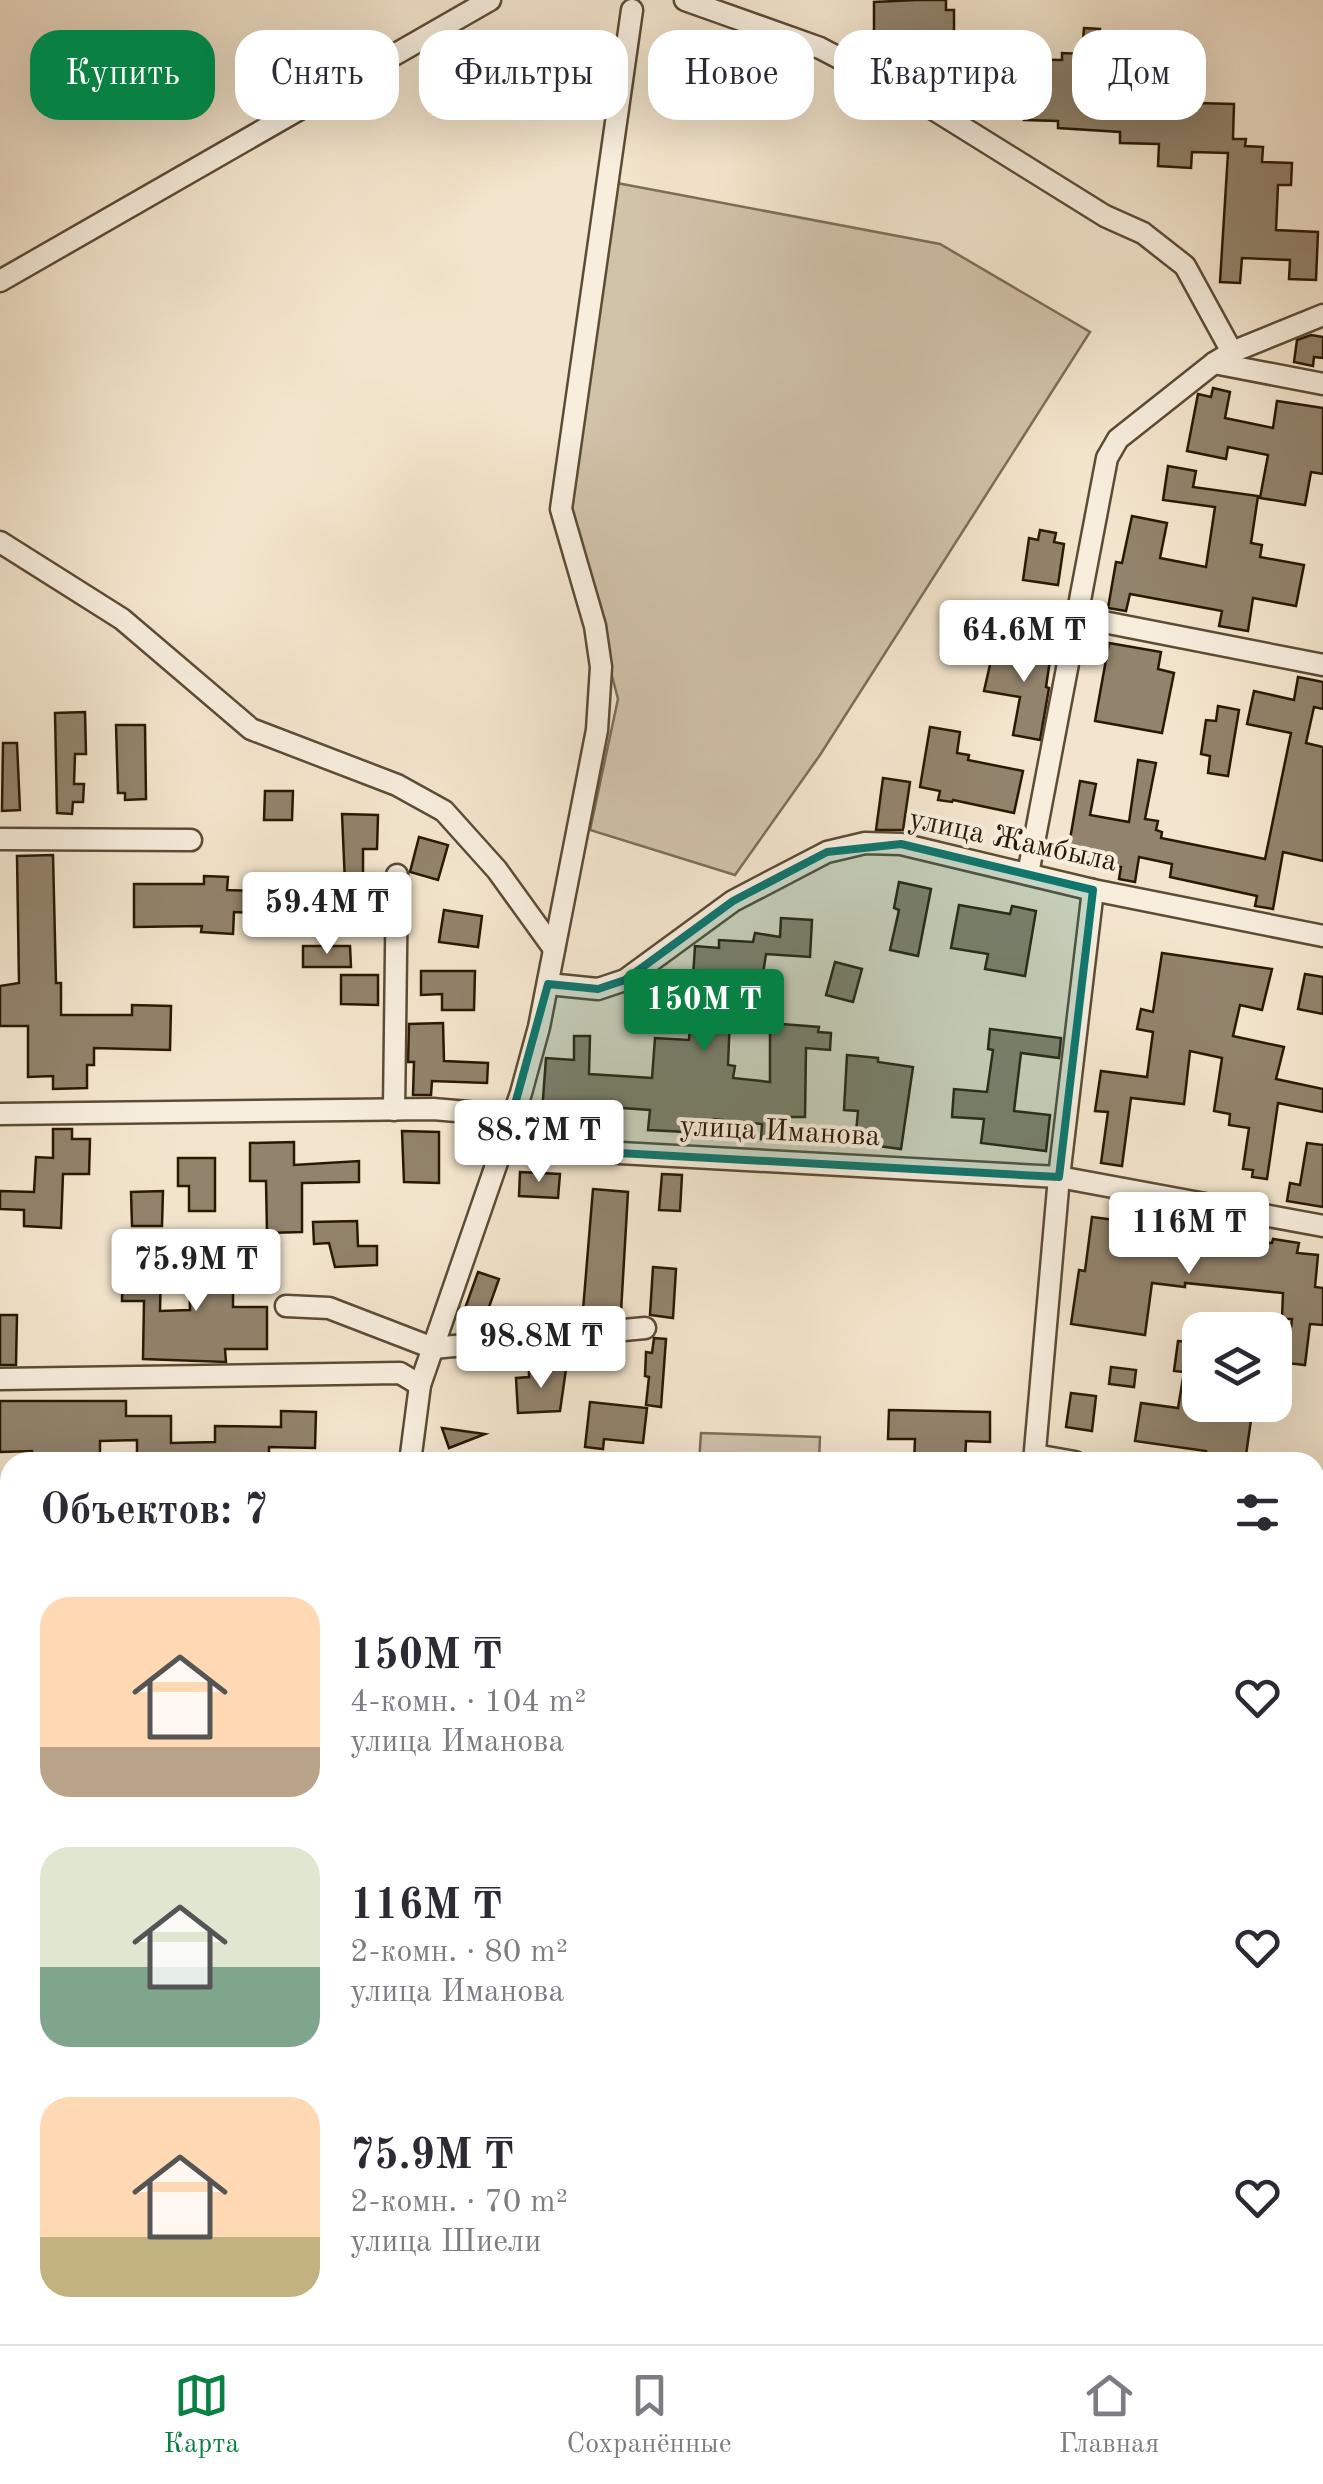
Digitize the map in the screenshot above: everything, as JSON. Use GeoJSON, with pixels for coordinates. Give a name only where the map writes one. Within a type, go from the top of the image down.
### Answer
{"type":"FeatureCollection","features":[{"type":"Feature","properties":{"kind":"street"},"geometry":{"type":"LineString","coordinates":[[0,281],[490,0]]}},
{"type":"Feature","properties":{"kind":"street"},"geometry":{"type":"LineString","coordinates":[[684,0],[820,48],[917,99],[1105,216],[1143,233],[1185,266],[1223,358]]}},
{"type":"Feature","properties":{"kind":"street"},"geometry":{"type":"LineString","coordinates":[[411,1452],[420,1385],[525,1077],[548,984],[598,730],[601,694],[595,626],[560,510],[632,10]]}},
{"type":"Feature","properties":{"kind":"street"},"geometry":{"type":"LineString","coordinates":[[1028,874],[1107,458],[1118,439],[1223,358],[1323,315]]}},
{"type":"Feature","properties":{"kind":"street"},"geometry":{"type":"LineString","coordinates":[[1223,358],[1323,384]]}},
{"type":"Feature","properties":{"kind":"street"},"geometry":{"type":"LineString","coordinates":[[0,542],[122,619],[251,729],[397,785],[444,811],[497,870],[554,950]]}},
{"type":"Feature","properties":{"kind":"street"},"geometry":{"type":"LineString","coordinates":[[1078,617],[1323,665]]}},
{"type":"Feature","properties":{"kind":"street"},"geometry":{"type":"LineString","coordinates":[[0,839],[192,840]]}},
{"type":"Feature","properties":{"kind":"street","name":"улица Жамбыла"},"geometry":{"type":"LineString","coordinates":[[548,984],[598,990],[624,980],[733,901],[827,852],[865,843],[901,844],[1094,890],[1323,936]]}},
{"type":"Feature","properties":{"kind":"street"},"geometry":{"type":"LineString","coordinates":[[394,1110],[397,875]]}},
{"type":"Feature","properties":{"kind":"street"},"geometry":{"type":"LineString","coordinates":[[1036,1452],[1059,1177],[1094,890]]}},
{"type":"Feature","properties":{"kind":"street","name":"улица Иманова"},"geometry":{"type":"LineString","coordinates":[[0,1114],[468,1112],[492,1122],[506,1137],[528,1148],[1059,1177],[1323,1226]]}},
{"type":"Feature","properties":{"kind":"street"},"geometry":{"type":"LineString","coordinates":[[286,1306],[329,1308],[432,1348],[645,1328]]}},
{"type":"Feature","properties":{"kind":"street"},"geometry":{"type":"LineString","coordinates":[[0,1379],[400,1373],[420,1385]]}},
{"type":"Feature","properties":{"kind":"highlighted area"},"geometry":{"type":"Polygon","coordinates":[[[901,844],[1093,890],[1059,1177],[528,1148],[506,1137],[548,984],[598,989],[625,980],[733,901],[827,852],[901,844]]]}},
{"type":"Feature","properties":{"kind":"shaded area"},"geometry":{"type":"Polygon","coordinates":[[[617,183],[940,244],[1090,332],[820,755],[735,875],[590,830],[618,699],[570,515],[617,183]]]}},
{"type":"Feature","properties":{"kind":"shaded area"},"geometry":{"type":"Polygon","coordinates":[[[701,1433],[820,1437],[819,1452],[700,1452],[701,1433]]]}},
{"type":"Feature","properties":{"kind":"building"},"geometry":{"type":"Polygon","coordinates":[[[946,0],[946,10],[954,10],[954,30],[874,30],[874,2],[946,0]]]}},
{"type":"Feature","properties":{"kind":"building"},"geometry":{"type":"Polygon","coordinates":[[[1062,53],[1072,54],[1072,120],[1206,120],[1206,103],[1234,104],[1233,139],[1246,139],[1245,146],[1263,147],[1262,162],[1292,163],[1291,185],[1278,185],[1276,230],[1318,232],[1316,280],[1289,279],[1290,260],[1242,258],[1240,283],[1220,282],[1228,153],[1192,152],[1191,168],[1158,166],[1159,144],[1120,143],[1120,132],[1058,128],[1058,121],[1024,120],[1052,120],[1052,60],[1062,60],[1062,53]]]}},
{"type":"Feature","properties":{"kind":"building"},"geometry":{"type":"Polygon","coordinates":[[[1311,335],[1323,337],[1323,358],[1314,357],[1313,366],[1294,362],[1297,340],[1311,335]]]}},
{"type":"Feature","properties":{"kind":"building"},"geometry":{"type":"Polygon","coordinates":[[[1213,388],[1230,392],[1225,418],[1273,428],[1277,401],[1323,408],[1323,474],[1311,472],[1305,505],[1260,498],[1268,455],[1228,447],[1226,459],[1187,451],[1198,394],[1211,397],[1213,388]]]}},
{"type":"Feature","properties":{"kind":"building"},"geometry":{"type":"Polygon","coordinates":[[[1168,466],[1196,471],[1193,487],[1258,496],[1251,543],[1262,545],[1260,557],[1304,565],[1296,606],[1253,598],[1248,631],[1219,626],[1222,611],[1130,594],[1126,611],[1108,608],[1116,562],[1122,563],[1132,516],[1167,523],[1160,558],[1206,567],[1215,507],[1163,500],[1168,466]]]}},
{"type":"Feature","properties":{"kind":"building"},"geometry":{"type":"Polygon","coordinates":[[[1040,530],[1056,533],[1054,542],[1064,544],[1058,585],[1023,580],[1029,538],[1038,540],[1040,530]]]}},
{"type":"Feature","properties":{"kind":"building"},"geometry":{"type":"Polygon","coordinates":[[[1038,638],[1053,640],[1040,740],[1013,735],[1020,697],[984,691],[992,656],[1019,659],[1021,645],[1037,647],[1038,638]]]}},
{"type":"Feature","properties":{"kind":"building"},"geometry":{"type":"Polygon","coordinates":[[[1109,643],[1161,652],[1158,669],[1174,673],[1162,733],[1095,721],[1109,643]]]}},
{"type":"Feature","properties":{"kind":"building"},"geometry":{"type":"Polygon","coordinates":[[[1298,677],[1323,682],[1323,709],[1314,707],[1306,743],[1323,747],[1323,861],[1283,852],[1273,909],[1255,906],[1257,896],[1170,877],[1172,864],[1139,857],[1135,882],[1119,879],[1121,867],[1067,857],[1080,781],[1096,784],[1090,815],[1129,822],[1138,760],[1156,763],[1145,819],[1158,821],[1156,830],[1162,832],[1161,838],[1265,859],[1291,733],[1247,724],[1254,691],[1294,700],[1298,677]]]}},
{"type":"Feature","properties":{"kind":"building"},"geometry":{"type":"Polygon","coordinates":[[[1218,706],[1239,710],[1228,776],[1208,773],[1210,756],[1201,754],[1206,720],[1216,721],[1218,706]]]}},
{"type":"Feature","properties":{"kind":"building"},"geometry":{"type":"Polygon","coordinates":[[[85,712],[86,754],[75,754],[74,784],[84,784],[83,802],[73,802],[72,814],[57,813],[55,713],[85,712]]]}},
{"type":"Feature","properties":{"kind":"building"},"geometry":{"type":"Polygon","coordinates":[[[116,725],[145,725],[146,799],[125,800],[125,793],[118,793],[116,725]]]}},
{"type":"Feature","properties":{"kind":"building"},"geometry":{"type":"Polygon","coordinates":[[[930,727],[960,732],[957,753],[969,755],[968,760],[1023,771],[1014,813],[938,800],[940,791],[920,787],[930,727]]]}},
{"type":"Feature","properties":{"kind":"building"},"geometry":{"type":"Polygon","coordinates":[[[3,743],[17,743],[20,810],[2,811],[3,743]]]}},
{"type":"Feature","properties":{"kind":"building"},"geometry":{"type":"Polygon","coordinates":[[[883,778],[910,782],[903,830],[876,830],[883,778]]]}},
{"type":"Feature","properties":{"kind":"building"},"geometry":{"type":"Polygon","coordinates":[[[265,791],[293,791],[292,820],[264,820],[265,791]]]}},
{"type":"Feature","properties":{"kind":"building"},"geometry":{"type":"Polygon","coordinates":[[[342,814],[378,815],[377,849],[363,849],[363,883],[345,883],[342,814]]]}},
{"type":"Feature","properties":{"kind":"building"},"geometry":{"type":"Polygon","coordinates":[[[419,837],[448,845],[438,880],[410,872],[419,837]]]}},
{"type":"Feature","properties":{"kind":"building"},"geometry":{"type":"Polygon","coordinates":[[[53,855],[56,983],[61,983],[61,1015],[132,1015],[132,1005],[171,1006],[170,1050],[94,1048],[94,1065],[87,1065],[87,1088],[53,1089],[53,1076],[28,1077],[28,1026],[0,1026],[0,986],[19,983],[17,856],[53,855]]]}},
{"type":"Feature","properties":{"kind":"building"},"geometry":{"type":"Polygon","coordinates":[[[204,876],[228,877],[227,890],[256,891],[255,913],[234,912],[233,934],[201,932],[202,926],[134,927],[134,884],[204,884],[204,876]]]}},
{"type":"Feature","properties":{"kind":"building"},"geometry":{"type":"Polygon","coordinates":[[[899,882],[931,889],[918,956],[890,950],[899,910],[894,908],[899,882]]]}},
{"type":"Feature","properties":{"kind":"building"},"geometry":{"type":"Polygon","coordinates":[[[959,905],[1010,914],[1012,906],[1036,911],[1025,976],[985,969],[988,954],[951,948],[959,905]]]}},
{"type":"Feature","properties":{"kind":"building"},"geometry":{"type":"Polygon","coordinates":[[[444,910],[482,916],[478,947],[439,942],[444,910]]]}},
{"type":"Feature","properties":{"kind":"building"},"geometry":{"type":"Polygon","coordinates":[[[781,918],[812,920],[810,957],[766,954],[763,974],[756,973],[753,1018],[730,1017],[728,1065],[735,1066],[733,1078],[770,1082],[770,1023],[819,1027],[818,1032],[831,1033],[830,1050],[806,1048],[805,1117],[785,1117],[784,1140],[761,1139],[762,1124],[714,1119],[712,1139],[686,1136],[686,1132],[648,1130],[650,1110],[580,1105],[580,1112],[572,1111],[571,1128],[541,1126],[546,1058],[574,1060],[574,1036],[590,1036],[589,1074],[652,1078],[655,1038],[689,1040],[695,946],[719,948],[719,940],[753,942],[755,933],[780,937],[781,918]]]}},
{"type":"Feature","properties":{"kind":"building"},"geometry":{"type":"Polygon","coordinates":[[[303,946],[350,946],[351,967],[303,967],[303,946]]]}},
{"type":"Feature","properties":{"kind":"building"},"geometry":{"type":"Polygon","coordinates":[[[1162,953],[1272,969],[1262,1010],[1240,1005],[1233,1036],[1284,1047],[1276,1079],[1323,1089],[1323,1112],[1278,1103],[1267,1179],[1252,1177],[1253,1170],[1243,1169],[1249,1128],[1229,1125],[1230,1114],[1214,1111],[1222,1058],[1190,1051],[1184,1104],[1131,1098],[1122,1166],[1101,1163],[1108,1112],[1095,1111],[1101,1071],[1147,1077],[1153,1032],[1137,1029],[1141,1009],[1153,1012],[1162,953]]]}},
{"type":"Feature","properties":{"kind":"building"},"geometry":{"type":"Polygon","coordinates":[[[835,962],[862,969],[853,1002],[826,995],[835,962]]]}},
{"type":"Feature","properties":{"kind":"building"},"geometry":{"type":"Polygon","coordinates":[[[421,971],[475,971],[474,1010],[442,1010],[442,994],[421,995],[421,971]]]}},
{"type":"Feature","properties":{"kind":"building"},"geometry":{"type":"Polygon","coordinates":[[[1305,974],[1323,977],[1323,1014],[1298,1009],[1305,974]]]}},
{"type":"Feature","properties":{"kind":"building"},"geometry":{"type":"Polygon","coordinates":[[[341,975],[378,975],[378,1005],[341,1004],[341,975]]]}},
{"type":"Feature","properties":{"kind":"building"},"geometry":{"type":"Polygon","coordinates":[[[443,1023],[444,1061],[488,1063],[487,1083],[432,1081],[431,1095],[413,1095],[414,1062],[408,1062],[409,1024],[443,1023]]]}},
{"type":"Feature","properties":{"kind":"building"},"geometry":{"type":"Polygon","coordinates":[[[990,1029],[1061,1038],[1059,1058],[1021,1053],[1014,1111],[1050,1115],[1046,1151],[981,1143],[984,1119],[952,1117],[954,1089],[987,1092],[993,1050],[988,1049],[990,1029]]]}},
{"type":"Feature","properties":{"kind":"building"},"geometry":{"type":"Polygon","coordinates":[[[847,1055],[913,1067],[901,1149],[855,1143],[858,1111],[844,1110],[847,1055]]]}},
{"type":"Feature","properties":{"kind":"building"},"geometry":{"type":"Polygon","coordinates":[[[53,1129],[72,1129],[72,1139],[90,1139],[89,1174],[63,1174],[61,1228],[24,1226],[24,1210],[0,1209],[0,1191],[34,1192],[36,1157],[53,1158],[53,1129]]]}},
{"type":"Feature","properties":{"kind":"building"},"geometry":{"type":"Polygon","coordinates":[[[402,1131],[439,1132],[439,1183],[404,1182],[402,1131]]]}},
{"type":"Feature","properties":{"kind":"building"},"geometry":{"type":"Polygon","coordinates":[[[294,1142],[294,1165],[359,1161],[359,1182],[302,1183],[302,1232],[267,1233],[266,1181],[250,1181],[250,1143],[294,1142]]]}},
{"type":"Feature","properties":{"kind":"building"},"geometry":{"type":"Polygon","coordinates":[[[1307,1143],[1323,1145],[1323,1207],[1287,1201],[1290,1183],[1300,1185],[1307,1143]]]}},
{"type":"Feature","properties":{"kind":"building"},"geometry":{"type":"Polygon","coordinates":[[[178,1158],[215,1158],[215,1211],[189,1211],[189,1186],[178,1186],[178,1158]]]}},
{"type":"Feature","properties":{"kind":"building"},"geometry":{"type":"Polygon","coordinates":[[[520,1172],[560,1174],[558,1198],[519,1196],[520,1172]]]}},
{"type":"Feature","properties":{"kind":"building"},"geometry":{"type":"Polygon","coordinates":[[[662,1174],[682,1175],[680,1211],[659,1210],[662,1174]]]}},
{"type":"Feature","properties":{"kind":"building"},"geometry":{"type":"Polygon","coordinates":[[[593,1189],[628,1192],[621,1312],[583,1310],[593,1189]]]}},
{"type":"Feature","properties":{"kind":"building"},"geometry":{"type":"Polygon","coordinates":[[[163,1191],[162,1226],[132,1226],[131,1192],[163,1191]]]}},
{"type":"Feature","properties":{"kind":"building"},"geometry":{"type":"Polygon","coordinates":[[[1092,1217],[1146,1224],[1146,1218],[1171,1221],[1169,1244],[1213,1249],[1215,1239],[1299,1243],[1297,1253],[1318,1255],[1315,1287],[1323,1288],[1323,1325],[1310,1324],[1305,1365],[1292,1364],[1292,1312],[1282,1312],[1283,1293],[1185,1283],[1185,1287],[1152,1283],[1145,1335],[1071,1324],[1079,1270],[1085,1271],[1092,1217]]]}},
{"type":"Feature","properties":{"kind":"building"},"geometry":{"type":"Polygon","coordinates":[[[357,1221],[358,1246],[377,1246],[377,1265],[335,1267],[329,1243],[314,1244],[313,1222],[357,1221]]]}},
{"type":"Feature","properties":{"kind":"building"},"geometry":{"type":"Polygon","coordinates":[[[189,1255],[233,1255],[233,1307],[267,1307],[267,1349],[225,1349],[226,1362],[143,1359],[144,1301],[122,1301],[123,1268],[161,1269],[160,1311],[190,1310],[189,1255]]]}},
{"type":"Feature","properties":{"kind":"building"},"geometry":{"type":"Polygon","coordinates":[[[653,1267],[676,1269],[673,1318],[650,1315],[653,1267]]]}},
{"type":"Feature","properties":{"kind":"building"},"geometry":{"type":"Polygon","coordinates":[[[478,1272],[499,1279],[484,1321],[463,1314],[478,1272]]]}},
{"type":"Feature","properties":{"kind":"building"},"geometry":{"type":"Polygon","coordinates":[[[0,1315],[17,1315],[16,1365],[0,1365],[0,1315]]]}},
{"type":"Feature","properties":{"kind":"building"},"geometry":{"type":"Polygon","coordinates":[[[654,1338],[666,1339],[661,1407],[646,1405],[646,1352],[652,1353],[654,1338]]]}},
{"type":"Feature","properties":{"kind":"building"},"geometry":{"type":"Polygon","coordinates":[[[1178,1341],[1182,1341],[1182,1372],[1174,1371],[1178,1341]]]}},
{"type":"Feature","properties":{"kind":"building"},"geometry":{"type":"Polygon","coordinates":[[[1111,1367],[1136,1370],[1134,1387],[1109,1384],[1111,1367]]]}},
{"type":"Feature","properties":{"kind":"building"},"geometry":{"type":"Polygon","coordinates":[[[566,1369],[560,1411],[518,1413],[516,1378],[529,1377],[529,1371],[566,1369]]]}},
{"type":"Feature","properties":{"kind":"building"},"geometry":{"type":"Polygon","coordinates":[[[1182,1384],[1182,1422],[1251,1422],[1246,1452],[1206,1452],[1135,1441],[1141,1403],[1178,1408],[1182,1384]]]}},
{"type":"Feature","properties":{"kind":"building"},"geometry":{"type":"Polygon","coordinates":[[[1071,1393],[1096,1396],[1092,1431],[1066,1427],[1071,1393]]]}},
{"type":"Feature","properties":{"kind":"building"},"geometry":{"type":"Polygon","coordinates":[[[0,1401],[126,1401],[126,1416],[171,1416],[171,1443],[215,1442],[215,1426],[281,1427],[281,1411],[316,1412],[315,1448],[137,1452],[137,1440],[100,1441],[100,1452],[0,1452],[0,1401]]]}},
{"type":"Feature","properties":{"kind":"building"},"geometry":{"type":"Polygon","coordinates":[[[590,1402],[647,1408],[643,1443],[604,1439],[603,1449],[585,1447],[590,1402]]]}},
{"type":"Feature","properties":{"kind":"building"},"geometry":{"type":"Polygon","coordinates":[[[889,1410],[990,1412],[990,1442],[966,1441],[965,1452],[914,1452],[915,1439],[888,1439],[889,1410]]]}},
{"type":"Feature","properties":{"kind":"building"},"geometry":{"type":"Polygon","coordinates":[[[442,1428],[485,1434],[449,1448],[442,1428]]]}}]}
